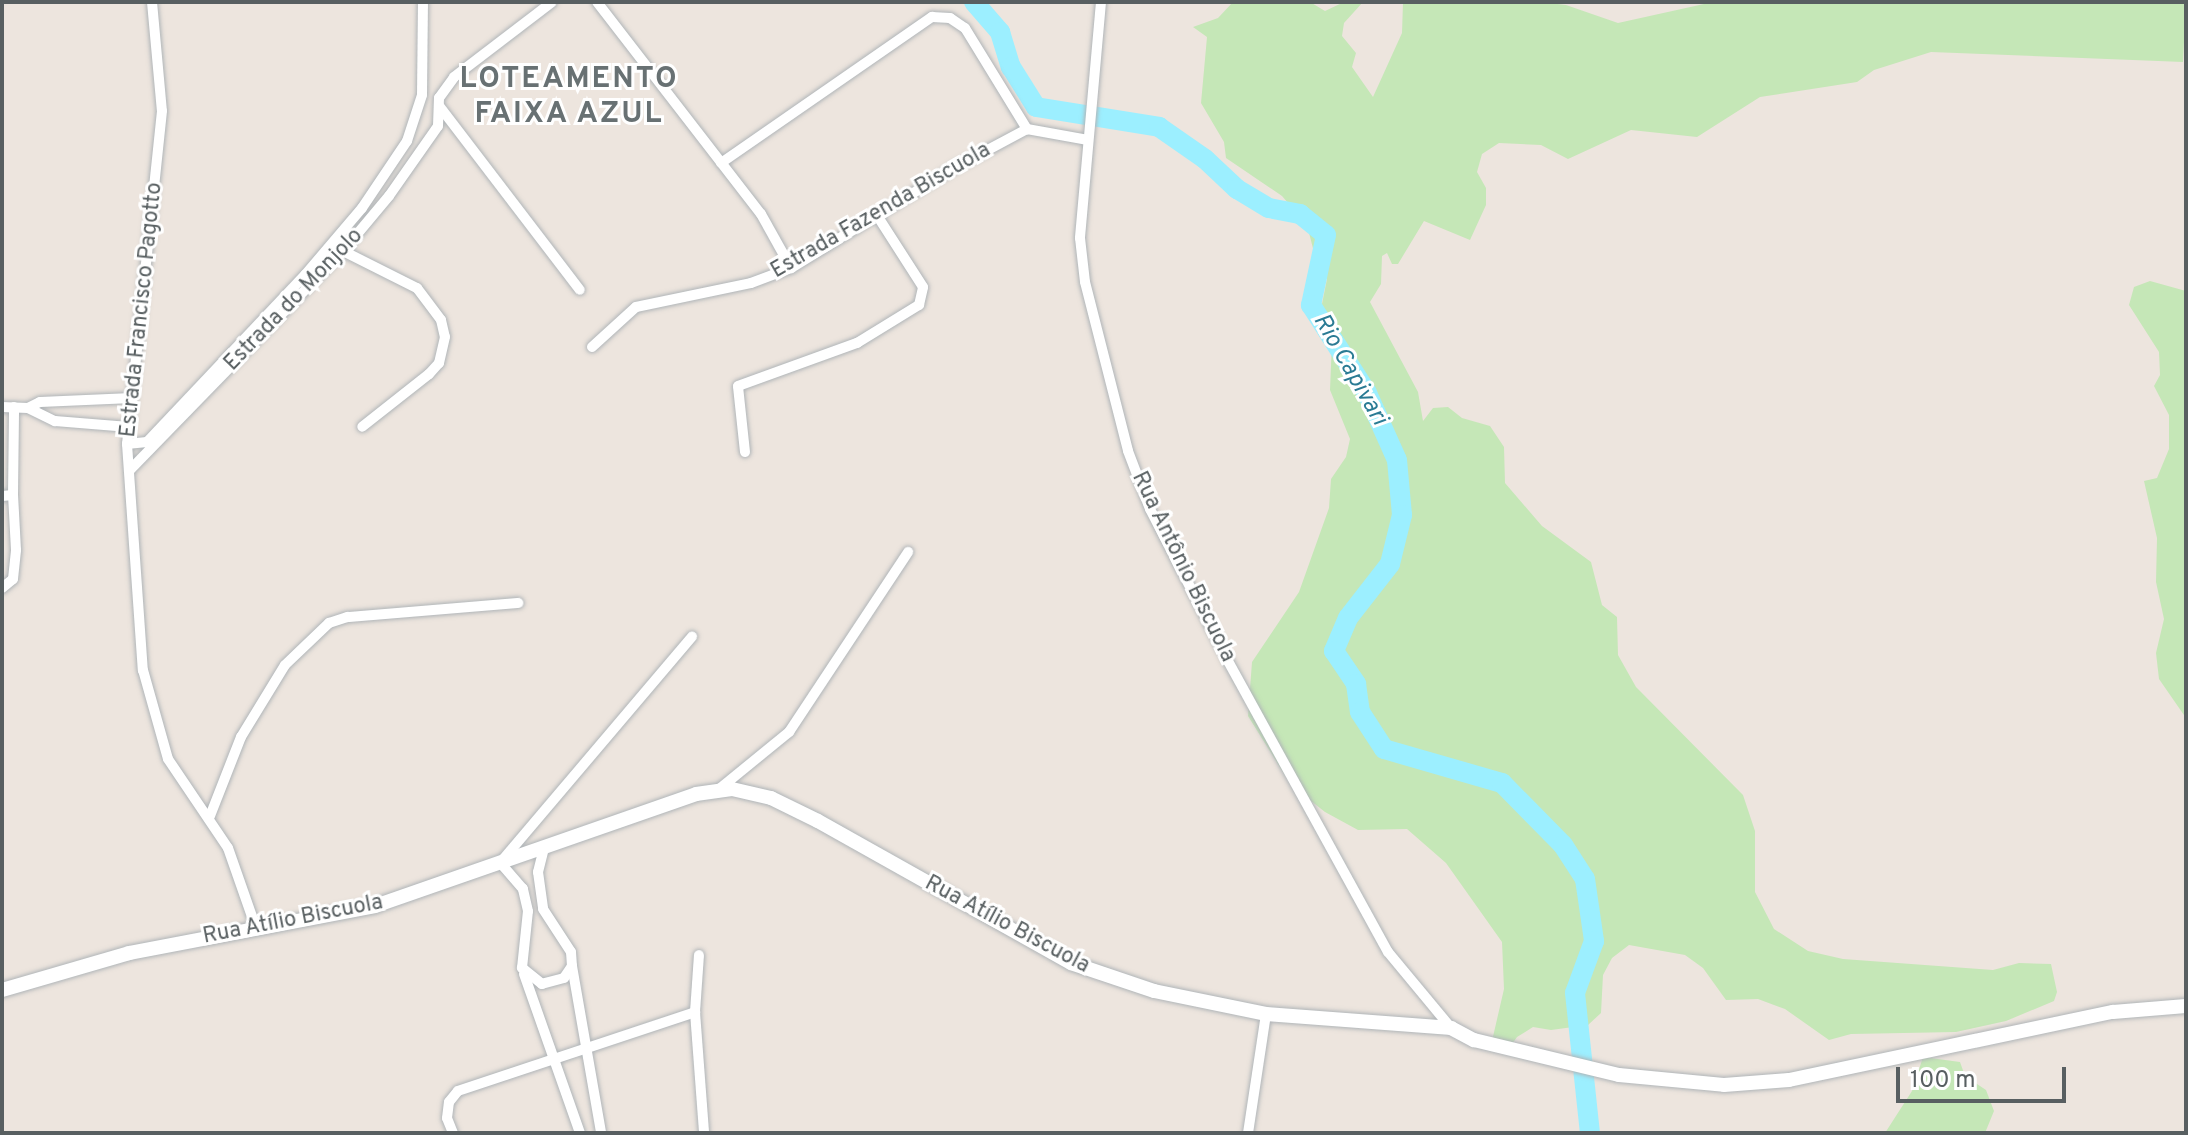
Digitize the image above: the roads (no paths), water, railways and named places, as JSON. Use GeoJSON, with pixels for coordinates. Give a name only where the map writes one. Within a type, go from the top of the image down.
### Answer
{"type":"FeatureCollection","features":[{"type":"Feature","properties":{"kind":"street","name":"Estrada Francisco Pagotto"},"geometry":{"type":"LineString","coordinates":[[152,2],[162,111],[127,444],[141,656],[156,726],[168,759],[210,816],[228,848],[256,928]]}},
{"type":"Feature","properties":{"kind":"street"},"geometry":{"type":"LineString","coordinates":[[127,444],[147,442],[305,275],[362,208],[400,152],[422,95],[423,2]]}},
{"type":"Feature","properties":{"kind":"street","name":"Estrada do Monjolo"},"geometry":{"type":"LineString","coordinates":[[130,470],[343,251],[440,117],[439,98],[454,77],[552,2]]}},
{"type":"Feature","properties":{"kind":"street"},"geometry":{"type":"LineString","coordinates":[[597,2],[761,214],[791,268]]}},
{"type":"Feature","properties":{"kind":"street","name":"Rua Antônio Biscuola"},"geometry":{"type":"LineString","coordinates":[[1101,2],[1080,238],[1085,282],[1128,451],[1150,509],[1388,952],[1451,1028]]}},
{"type":"Feature","properties":{"kind":"street"},"geometry":{"type":"LineString","coordinates":[[721,163],[932,17],[950,18],[965,28],[1027,129],[1089,135]]}},
{"type":"Feature","properties":{"kind":"street"},"geometry":{"type":"LineString","coordinates":[[440,117],[458,129]]}},
{"type":"Feature","properties":{"kind":"street"},"geometry":{"type":"LineString","coordinates":[[440,117],[458,129],[580,290]]}},
{"type":"Feature","properties":{"kind":"street","name":"Estrada Fazenda Biscuola"},"geometry":{"type":"LineString","coordinates":[[592,347],[636,307],[751,283],[791,268],[954,168],[1027,129]]}},
{"type":"Feature","properties":{"kind":"street"},"geometry":{"type":"LineString","coordinates":[[745,452],[736,394],[743,384],[857,343],[919,305],[923,287],[878,217]]}},
{"type":"Feature","properties":{"kind":"street"},"geometry":{"type":"LineString","coordinates":[[343,251],[417,288],[441,320],[445,337],[439,363],[429,374],[362,427]]}},
{"type":"Feature","properties":{"kind":"street"},"geometry":{"type":"LineString","coordinates":[[28,408],[40,402],[132,398]]}},
{"type":"Feature","properties":{"kind":"street"},"geometry":{"type":"LineString","coordinates":[[2,588],[13,579],[16,550],[7,496],[8,407],[28,408],[55,421],[129,427]]}},
{"type":"Feature","properties":{"kind":"street"},"geometry":{"type":"LineString","coordinates":[[718,790],[789,732],[908,552]]}},
{"type":"Feature","properties":{"kind":"street"},"geometry":{"type":"LineString","coordinates":[[210,816],[241,737],[285,665],[329,623],[348,617],[518,603]]}},
{"type":"Feature","properties":{"kind":"street"},"geometry":{"type":"LineString","coordinates":[[580,1133],[522,968],[528,911],[523,889],[500,863],[692,637]]}},
{"type":"Feature","properties":{"kind":"street","name":"Rua Atílio Biscuola"},"geometry":{"type":"LineString","coordinates":[[2,990],[103,959],[375,906],[718,790],[759,794],[806,815],[1071,963],[1186,1000],[1266,1014],[1451,1028],[1474,1040],[1564,1062],[1689,1083],[1757,1084],[1930,1053],[2113,1012],[2186,1006]]}},
{"type":"Feature","properties":{"kind":"street"},"geometry":{"type":"LineString","coordinates":[[544,848],[538,872],[543,909],[571,952],[601,1133]]}},
{"type":"Feature","properties":{"kind":"street"},"geometry":{"type":"LineString","coordinates":[[699,955],[695,1012],[704,1133]]}},
{"type":"Feature","properties":{"kind":"street"},"geometry":{"type":"LineString","coordinates":[[522,968],[542,984],[564,978],[572,966]]}},
{"type":"Feature","properties":{"kind":"street"},"geometry":{"type":"LineString","coordinates":[[453,1133],[447,1118],[449,1102],[458,1091],[695,1012]]}},
{"type":"Feature","properties":{"kind":"street"},"geometry":{"type":"LineString","coordinates":[[1248,1133],[1266,1014]]}},
{"type":"Feature","properties":{"kind":"waterway","name":"Rio Capivari"},"geometry":{"type":"LineString","coordinates":[[974,2],[1000,32],[1011,67],[1036,107],[1159,127],[1205,159],[1237,189],[1269,208],[1300,214],[1326,235],[1311,305],[1367,393],[1397,460],[1402,515],[1390,564],[1348,618],[1334,651],[1356,684],[1360,712],[1384,749],[1502,783],[1563,845],[1585,879],[1594,941],[1575,993],[1590,1133]]}},
{"type":"Feature","properties":{"kind":"district","name":"LOTEAMENTO FAIXA AZUL"},"geometry":{"type":"Point","coordinates":[569,97]}}]}
